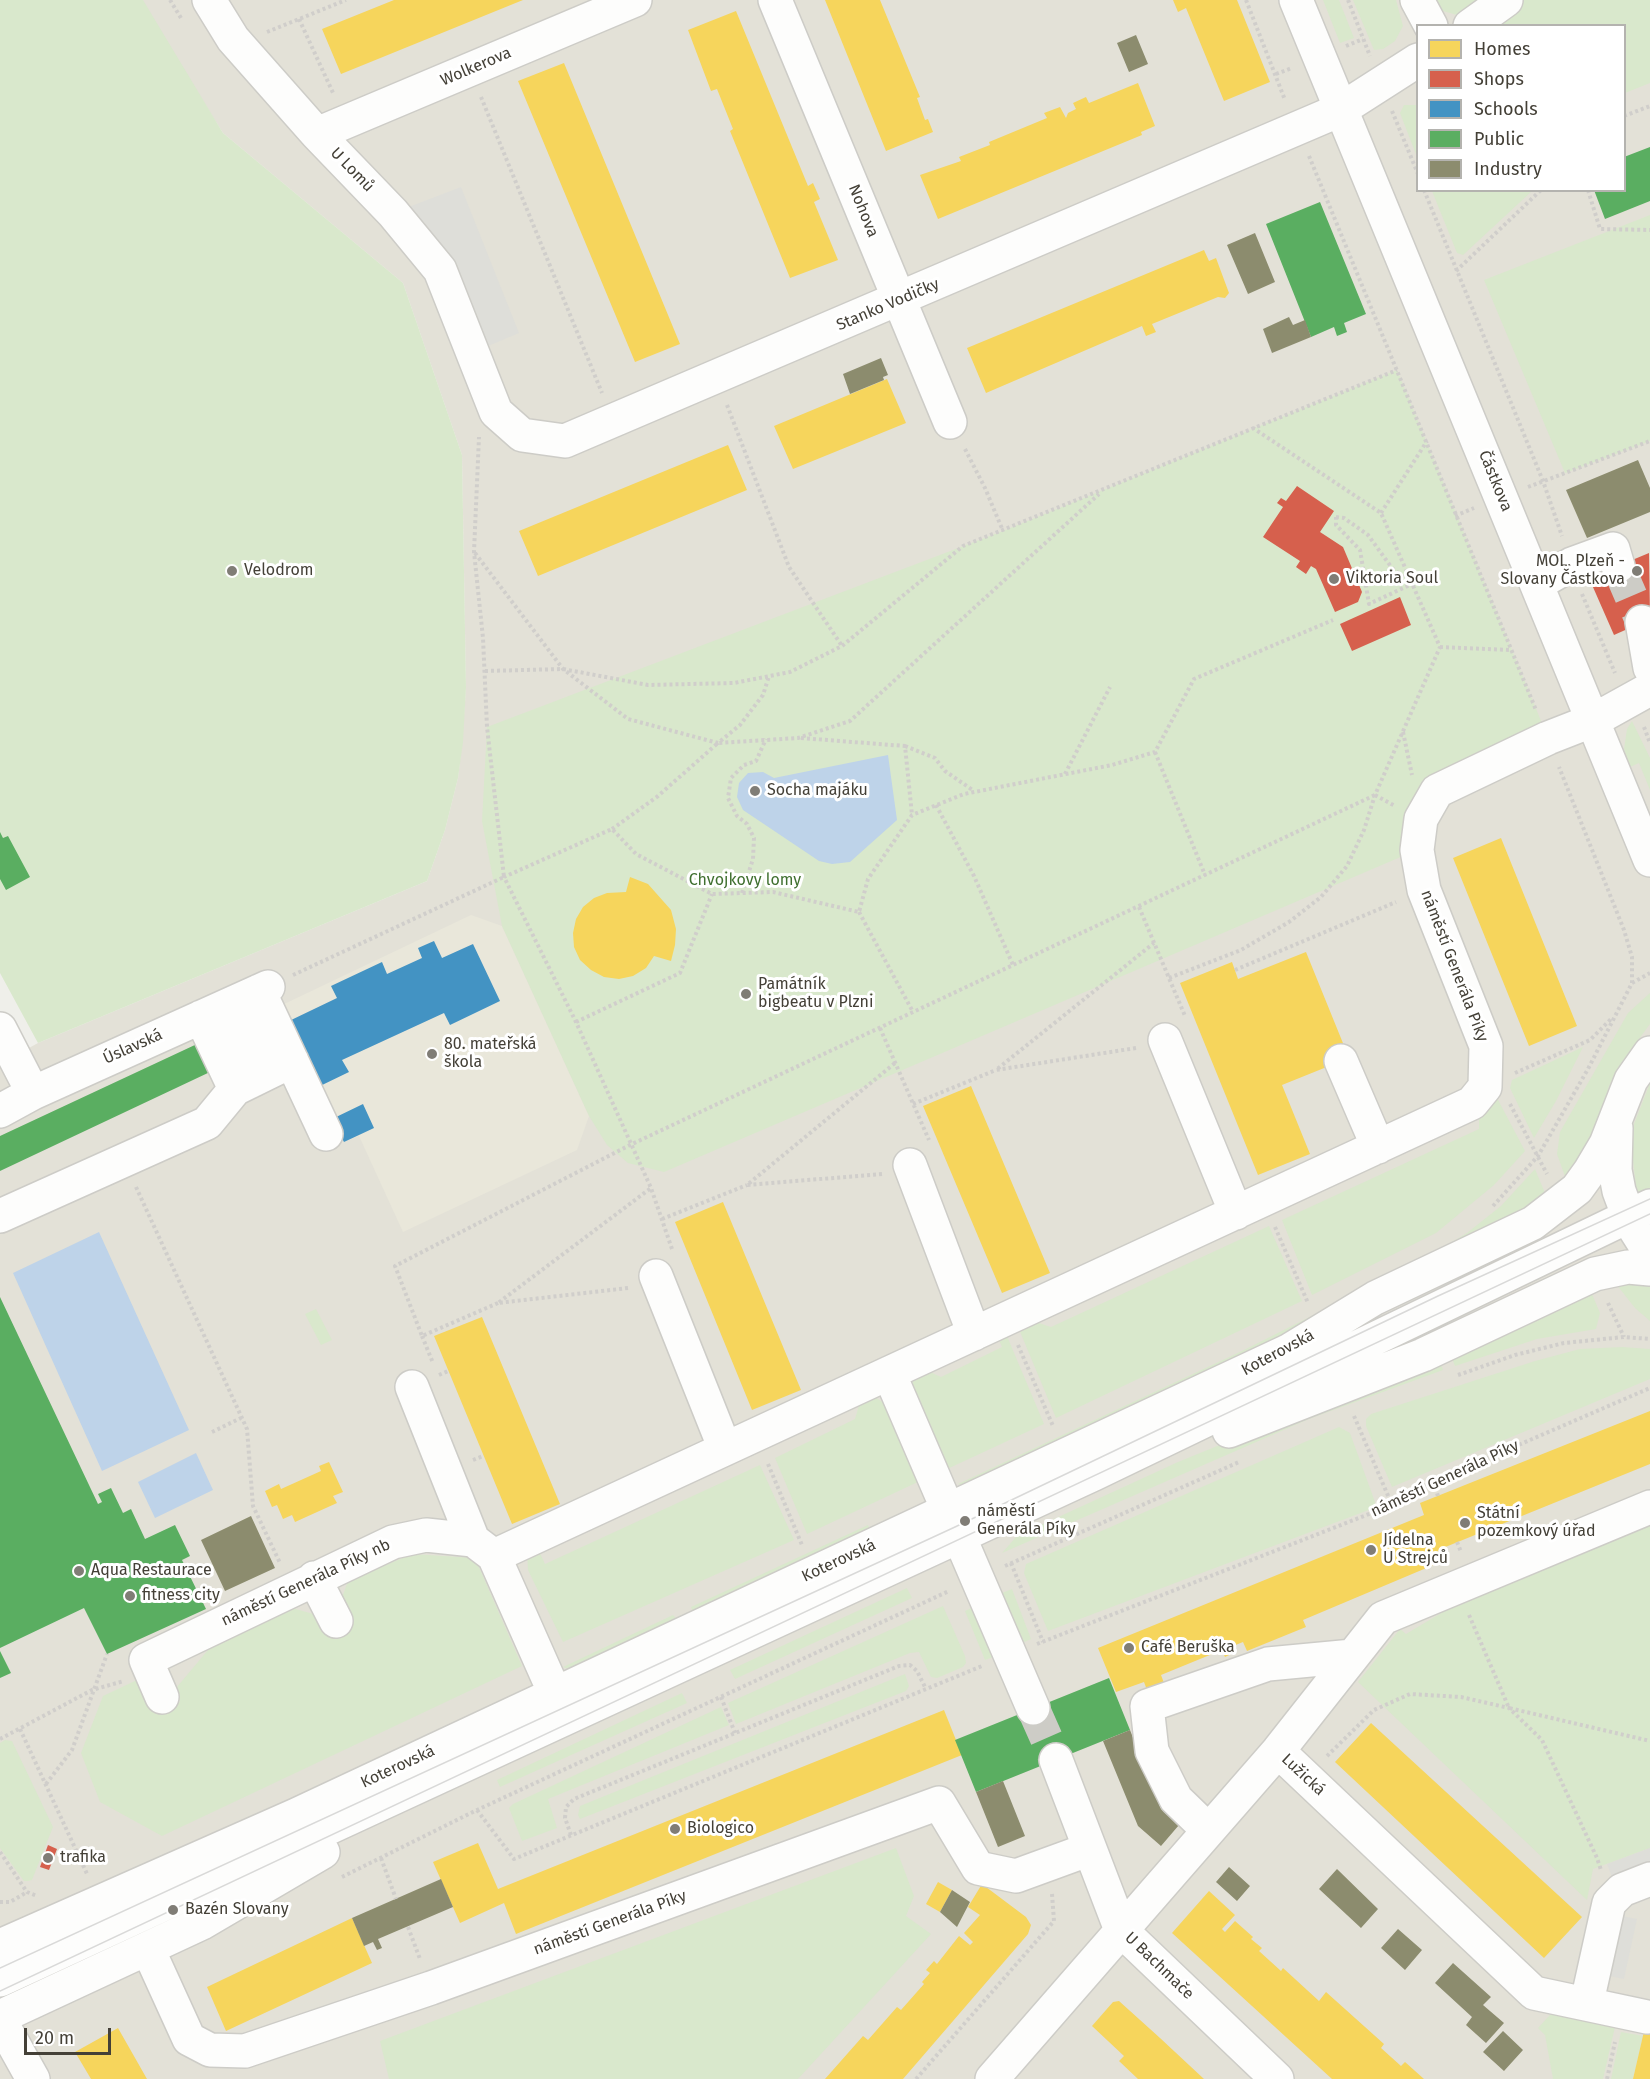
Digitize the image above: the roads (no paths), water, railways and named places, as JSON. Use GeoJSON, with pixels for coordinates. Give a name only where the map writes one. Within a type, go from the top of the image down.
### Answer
{"type":"FeatureCollection","features":[{"type":"Feature","properties":{"kind":"street","name":"U Lomů"},"geometry":{"type":"LineString","coordinates":[[209,0],[239,44],[317,135],[393,213],[440,270],[474,352]]}},
{"type":"Feature","properties":{"kind":"street","name":"Wolkerova"},"geometry":{"type":"LineString","coordinates":[[317,135],[635,0]]}},
{"type":"Feature","properties":{"kind":"street","name":"Nohova"},"geometry":{"type":"LineString","coordinates":[[776,0],[950,422]]}},
{"type":"Feature","properties":{"kind":"street","name":"Částkova"},"geometry":{"type":"LineString","coordinates":[[1296,0],[1649,856]]}},
{"type":"Feature","properties":{"kind":"street"},"geometry":{"type":"LineString","coordinates":[[1417,0],[1430,24]]}},
{"type":"Feature","properties":{"kind":"street"},"geometry":{"type":"LineString","coordinates":[[1473,24],[1506,0]]}},
{"type":"Feature","properties":{"kind":"street"},"geometry":{"type":"LineString","coordinates":[[1340,110],[1416,61]]}},
{"type":"Feature","properties":{"kind":"street","name":"Stanko Vodičky"},"geometry":{"type":"LineString","coordinates":[[474,352],[496,412],[522,435],[565,441],[900,300],[1340,110]]}},
{"type":"Feature","properties":{"kind":"street"},"geometry":{"type":"LineString","coordinates":[[1537,584],[1572,564],[1613,549],[1618,566]]}},
{"type":"Feature","properties":{"kind":"street"},"geometry":{"type":"LineString","coordinates":[[1642,622],[1650,668]]}},
{"type":"Feature","properties":{"kind":"street"},"geometry":{"type":"LineString","coordinates":[[1594,720],[1639,696]]}},
{"type":"Feature","properties":{"kind":"street","name":"náměstí Generála Píky"},"geometry":{"type":"LineString","coordinates":[[1378,1147],[1472,1103],[1491,1084],[1487,1069],[1486,1046],[1421,878],[1417,850],[1421,819],[1437,791],[1548,738],[1594,720]]}},
{"type":"Feature","properties":{"kind":"street"},"geometry":{"type":"LineString","coordinates":[[240,1000],[278,1067],[326,1134]]}},
{"type":"Feature","properties":{"kind":"street"},"geometry":{"type":"LineString","coordinates":[[235,1089],[240,1000]]}},
{"type":"Feature","properties":{"kind":"street","name":"Úslavská"},"geometry":{"type":"LineString","coordinates":[[10,1102],[240,1000]]}},
{"type":"Feature","properties":{"kind":"street"},"geometry":{"type":"LineString","coordinates":[[0,1029],[10,1102]]}},
{"type":"Feature","properties":{"kind":"street"},"geometry":{"type":"LineString","coordinates":[[1177,1032],[1236,1213]]}},
{"type":"Feature","properties":{"kind":"street","name":"Koterovská"},"geometry":{"type":"LineString","coordinates":[[963,1544],[1375,1298],[1533,1223],[1577,1189],[1606,1144],[1631,1080],[1649,1053]]}},
{"type":"Feature","properties":{"kind":"street"},"geometry":{"type":"LineString","coordinates":[[484,1548],[725,1449],[1378,1147],[1341,1061]]}},
{"type":"Feature","properties":{"kind":"street"},"geometry":{"type":"LineString","coordinates":[[0,1216],[207,1123],[235,1089],[278,1067]]}},
{"type":"Feature","properties":{"kind":"street","name":"Koterovská"},"geometry":{"type":"LineString","coordinates":[[1621,1106],[1616,1127],[1615,1170],[1639,1212],[1650,1253]]}},
{"type":"Feature","properties":{"kind":"street"},"geometry":{"type":"LineString","coordinates":[[910,1164],[974,1334]]}},
{"type":"Feature","properties":{"kind":"street","name":"Koterovská"},"geometry":{"type":"LineString","coordinates":[[0,1946],[296,1815],[565,1716],[963,1544],[1094,1474],[1639,1212]]}},
{"type":"Feature","properties":{"kind":"street","name":"Koterovská"},"geometry":{"type":"LineString","coordinates":[[0,1980],[565,1716],[963,1544],[1246,1423],[1423,1355],[1595,1274],[1628,1267],[1650,1269]]}},
{"type":"Feature","properties":{"kind":"street"},"geometry":{"type":"LineString","coordinates":[[654,1272],[725,1449]]}},
{"type":"Feature","properties":{"kind":"street"},"geometry":{"type":"LineString","coordinates":[[889,1373],[1033,1708]]}},
{"type":"Feature","properties":{"kind":"street"},"geometry":{"type":"LineString","coordinates":[[429,1379],[484,1548],[565,1716]]}},
{"type":"Feature","properties":{"kind":"street"},"geometry":{"type":"LineString","coordinates":[[1278,1751],[1383,1618],[1650,1507]]}},
{"type":"Feature","properties":{"kind":"street","name":"náměstí Generála Píky nb"},"geometry":{"type":"LineString","coordinates":[[162,1696],[146,1660],[314,1578],[393,1542],[412,1536],[484,1548]]}},
{"type":"Feature","properties":{"kind":"street"},"geometry":{"type":"LineString","coordinates":[[314,1578],[336,1622]]}},
{"type":"Feature","properties":{"kind":"street"},"geometry":{"type":"LineString","coordinates":[[1208,1830],[1176,1799],[1152,1751],[1147,1706],[1268,1664],[1353,1656]]}},
{"type":"Feature","properties":{"kind":"street","name":"Koterovská"},"geometry":{"type":"LineString","coordinates":[[0,2018],[202,1923],[312,1857],[565,1716]]}},
{"type":"Feature","properties":{"kind":"street","name":"Lužická"},"geometry":{"type":"LineString","coordinates":[[992,2079],[1278,1751],[1533,1993],[1587,2002],[1634,2014]]}},
{"type":"Feature","properties":{"kind":"street","name":"U Bachmače"},"geometry":{"type":"LineString","coordinates":[[1056,1760],[1121,1930],[1277,2079]]}},
{"type":"Feature","properties":{"kind":"street","name":"náměstí Generála Píky"},"geometry":{"type":"LineString","coordinates":[[148,1949],[189,2039],[210,2050],[245,2051],[442,1984],[939,1803],[978,1868],[1016,1876],[1090,1849]]}},
{"type":"Feature","properties":{"kind":"street"},"geometry":{"type":"LineString","coordinates":[[1587,2002],[1609,1903],[1622,1890],[1650,1879]]}},
{"type":"Feature","properties":{"kind":"street"},"geometry":{"type":"LineString","coordinates":[[0,2018],[33,2079]]}},
{"type":"Feature","properties":{"kind":"water"},"geometry":{"type":"Polygon","coordinates":[[[888,755],[897,820],[850,862],[832,864],[819,861],[743,810],[737,797],[739,783],[748,773],[763,772],[774,778],[888,755]]]}},
{"type":"Feature","properties":{"kind":"water"},"geometry":{"type":"Polygon","coordinates":[[[99,1232],[189,1430],[102,1471],[13,1273],[99,1232]]]}},
{"type":"Feature","properties":{"kind":"water"},"geometry":{"type":"Polygon","coordinates":[[[196,1453],[213,1490],[155,1518],[138,1482],[196,1453]]]}},
{"type":"Feature","properties":{"kind":"tunnel"},"geometry":{"type":"LineString","coordinates":[[1618,566],[1642,622]]}},
{"type":"Feature","properties":{"kind":"tunnel"},"geometry":{"type":"LineString","coordinates":[[1033,1708],[1056,1760]]}},
{"type":"Feature","properties":{"kind":"tram line"},"geometry":{"type":"LineString","coordinates":[[0,1968],[955,1527],[1438,1296],[1650,1199]]}},
{"type":"Feature","properties":{"kind":"tram line"},"geometry":{"type":"LineString","coordinates":[[0,1991],[1650,1214]]}},
{"type":"Feature","properties":{"kind":"place","name":"Velodrom"},"geometry":{"type":"Point","coordinates":[232,571]}},
{"type":"Feature","properties":{"kind":"place","name":"MOL, Plzeň - Slovany Částkova"},"geometry":{"type":"Point","coordinates":[1637,571]}},
{"type":"Feature","properties":{"kind":"place","name":"Viktoria Soul"},"geometry":{"type":"Point","coordinates":[1334,579]}},
{"type":"Feature","properties":{"kind":"place","name":"Socha majáku"},"geometry":{"type":"Point","coordinates":[755,791]}},
{"type":"Feature","properties":{"kind":"place","name":"Památník bigbeatu v Plzni"},"geometry":{"type":"Point","coordinates":[746,994]}},
{"type":"Feature","properties":{"kind":"place","name":"80. mateřská škola"},"geometry":{"type":"Point","coordinates":[432,1054]}},
{"type":"Feature","properties":{"kind":"place","name":"náměstí Generála Píky"},"geometry":{"type":"Point","coordinates":[965,1521]}},
{"type":"Feature","properties":{"kind":"place","name":"Státní pozemkový úřad"},"geometry":{"type":"Point","coordinates":[1465,1523]}},
{"type":"Feature","properties":{"kind":"place","name":"Jídelna U Strejců"},"geometry":{"type":"Point","coordinates":[1371,1550]}},
{"type":"Feature","properties":{"kind":"place","name":"Aqua Restaurace"},"geometry":{"type":"Point","coordinates":[79,1571]}},
{"type":"Feature","properties":{"kind":"place","name":"fitness city"},"geometry":{"type":"Point","coordinates":[130,1596]}},
{"type":"Feature","properties":{"kind":"place","name":"Café Beruška"},"geometry":{"type":"Point","coordinates":[1129,1648]}},
{"type":"Feature","properties":{"kind":"place","name":"Biologico"},"geometry":{"type":"Point","coordinates":[675,1829]}},
{"type":"Feature","properties":{"kind":"place","name":"trafika"},"geometry":{"type":"Point","coordinates":[48,1858]}},
{"type":"Feature","properties":{"kind":"place","name":"Bazén Slovany"},"geometry":{"type":"Point","coordinates":[173,1910]}},
{"type":"Feature","properties":{"kind":"park label","name":"Chvojkovy lomy"},"geometry":{"type":"Point","coordinates":[745,881]}}]}
